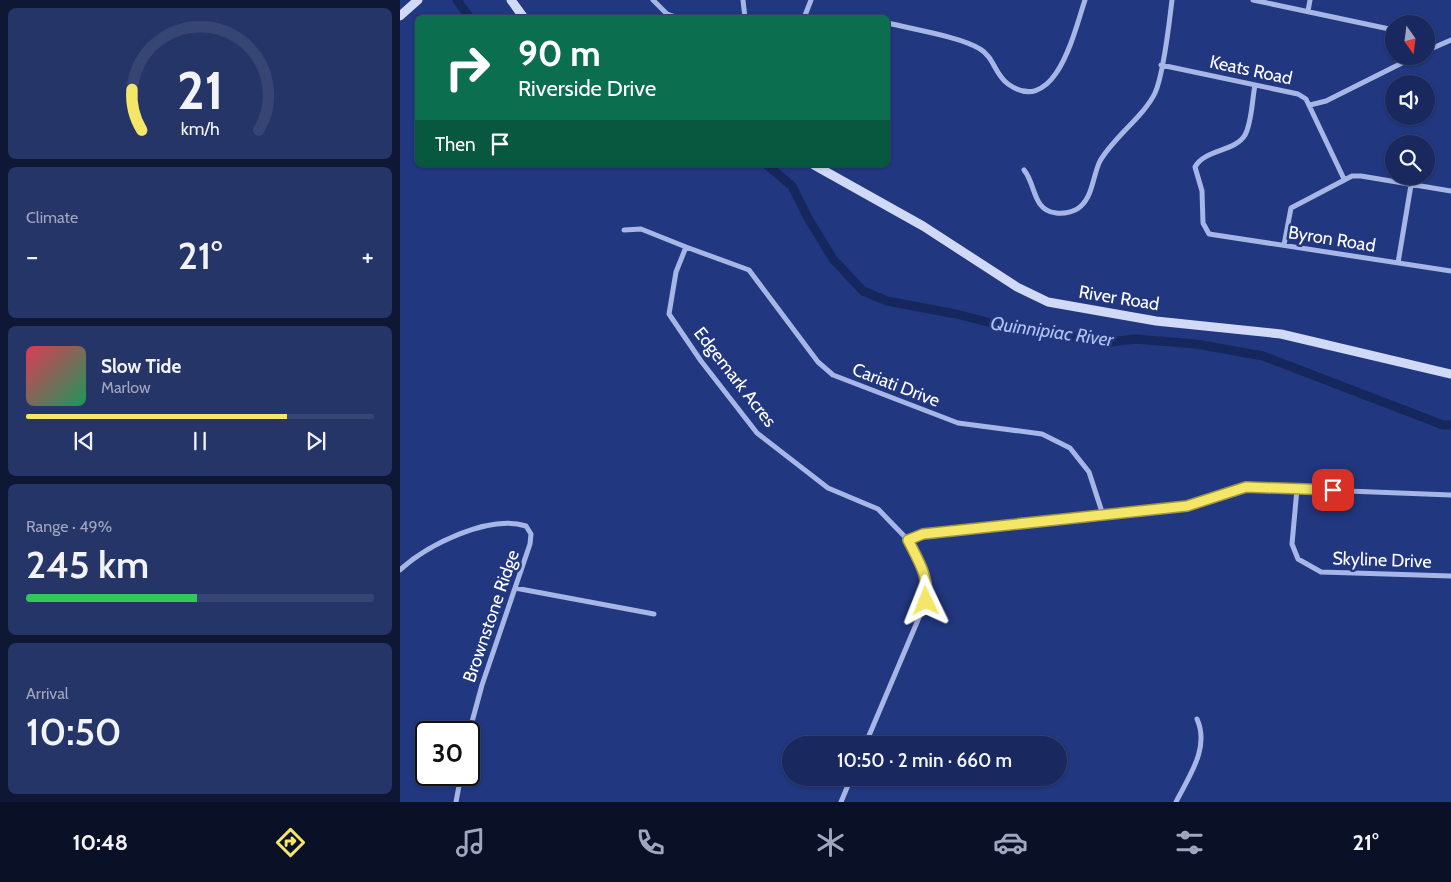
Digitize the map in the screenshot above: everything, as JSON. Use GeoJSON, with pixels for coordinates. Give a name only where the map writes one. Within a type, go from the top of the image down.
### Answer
{"type":"FeatureCollection","features":[{"type":"Feature","properties":{"kind":"main road"},"geometry":{"type":"LineString","coordinates":[[400,16],[418,0]]}},
{"type":"Feature","properties":{"kind":"main road"},"geometry":{"type":"LineString","coordinates":[[511,0],[522,15]]}},
{"type":"Feature","properties":{"kind":"main road","name":"River Road"},"geometry":{"type":"LineString","coordinates":[[818,167],[923,226],[1027,293],[1048,302],[1165,322],[1280,334],[1451,374]]}},
{"type":"Feature","properties":{"kind":"street"},"geometry":{"type":"LineString","coordinates":[[652,0],[660,9],[672,15]]}},
{"type":"Feature","properties":{"kind":"street"},"geometry":{"type":"LineString","coordinates":[[743,0],[745,15]]}},
{"type":"Feature","properties":{"kind":"street"},"geometry":{"type":"LineString","coordinates":[[805,15],[811,0]]}},
{"type":"Feature","properties":{"kind":"street"},"geometry":{"type":"LineString","coordinates":[[890,24],[978,47],[990,57],[1008,84],[1015,88],[1032,90],[1048,84],[1059,72],[1085,0]]}},
{"type":"Feature","properties":{"kind":"street"},"geometry":{"type":"LineString","coordinates":[[1024,170],[1031,180],[1036,200],[1048,211],[1065,213],[1081,206],[1087,198],[1099,163],[1110,147],[1154,95],[1172,0]]}},
{"type":"Feature","properties":{"kind":"street"},"geometry":{"type":"LineString","coordinates":[[1253,0],[1385,28]]}},
{"type":"Feature","properties":{"kind":"street"},"geometry":{"type":"LineString","coordinates":[[1308,12],[1310,0]]}},
{"type":"Feature","properties":{"kind":"street"},"geometry":{"type":"LineString","coordinates":[[1435,47],[1451,40]]}},
{"type":"Feature","properties":{"kind":"street","name":"Keats Road"},"geometry":{"type":"LineString","coordinates":[[1161,65],[1298,94],[1306,99],[1310,105],[1344,179]]}},
{"type":"Feature","properties":{"kind":"street"},"geometry":{"type":"LineString","coordinates":[[1310,105],[1326,101],[1398,65]]}},
{"type":"Feature","properties":{"kind":"street","name":"Byron Road"},"geometry":{"type":"LineString","coordinates":[[1255,85],[1244,136],[1237,142],[1204,157],[1195,167],[1202,191],[1203,223],[1209,234],[1451,271]]}},
{"type":"Feature","properties":{"kind":"street"},"geometry":{"type":"LineString","coordinates":[[1284,245],[1291,208],[1344,179],[1361,176],[1385,180]]}},
{"type":"Feature","properties":{"kind":"street"},"geometry":{"type":"LineString","coordinates":[[1398,263],[1410,185],[1451,191]]}},
{"type":"Feature","properties":{"kind":"street"},"geometry":{"type":"LineString","coordinates":[[624,230],[641,229],[686,247]]}},
{"type":"Feature","properties":{"kind":"street","name":"Cariati Drive"},"geometry":{"type":"LineString","coordinates":[[686,247],[749,270],[818,362],[833,375],[958,424],[1042,434],[1070,448],[1089,472],[1103,515]]}},
{"type":"Feature","properties":{"kind":"street","name":"Edgemark Acres"},"geometry":{"type":"LineString","coordinates":[[686,247],[676,272],[669,314],[702,361],[757,433],[828,488],[878,509],[908,540],[925,575],[927,584],[926,601],[869,736]]}},
{"type":"Feature","properties":{"kind":"street"},"geometry":{"type":"LineString","coordinates":[[908,540],[923,534],[939,531],[1187,506],[1246,487],[1451,495]]}},
{"type":"Feature","properties":{"kind":"street","name":"Skyline Drive"},"geometry":{"type":"LineString","coordinates":[[1297,489],[1292,544],[1298,559],[1321,572],[1451,576]]}},
{"type":"Feature","properties":{"kind":"street","name":"Brownstone Ridge"},"geometry":{"type":"LineString","coordinates":[[400,570],[430,547],[455,535],[481,527],[518,523],[526,526],[531,534],[530,544],[473,721]]}},
{"type":"Feature","properties":{"kind":"street"},"geometry":{"type":"LineString","coordinates":[[515,588],[654,614]]}},
{"type":"Feature","properties":{"kind":"street"},"geometry":{"type":"LineString","coordinates":[[1176,802],[1199,757],[1202,730],[1197,719]]}},
{"type":"Feature","properties":{"kind":"street"},"geometry":{"type":"LineString","coordinates":[[456,802],[459,786]]}},
{"type":"Feature","properties":{"kind":"street"},"geometry":{"type":"LineString","coordinates":[[841,802],[848,786]]}},
{"type":"Feature","properties":{"kind":"waterway","name":"Quinnipiac River"},"geometry":{"type":"LineString","coordinates":[[457,0],[468,15]]}},
{"type":"Feature","properties":{"kind":"waterway","name":"Quinnipiac River"},"geometry":{"type":"LineString","coordinates":[[769,167],[792,186],[808,218],[833,259],[863,291],[887,301],[956,314],[1015,329],[1111,342],[1135,339],[1196,344],[1263,356],[1443,425],[1451,425]]}},
{"type":"Feature","properties":{"kind":"route"},"geometry":{"type":"LineString","coordinates":[[926,601],[928,592],[925,575],[908,540],[923,534],[1058,518],[1141,512],[1187,506],[1246,487],[1333,490]]}}]}
